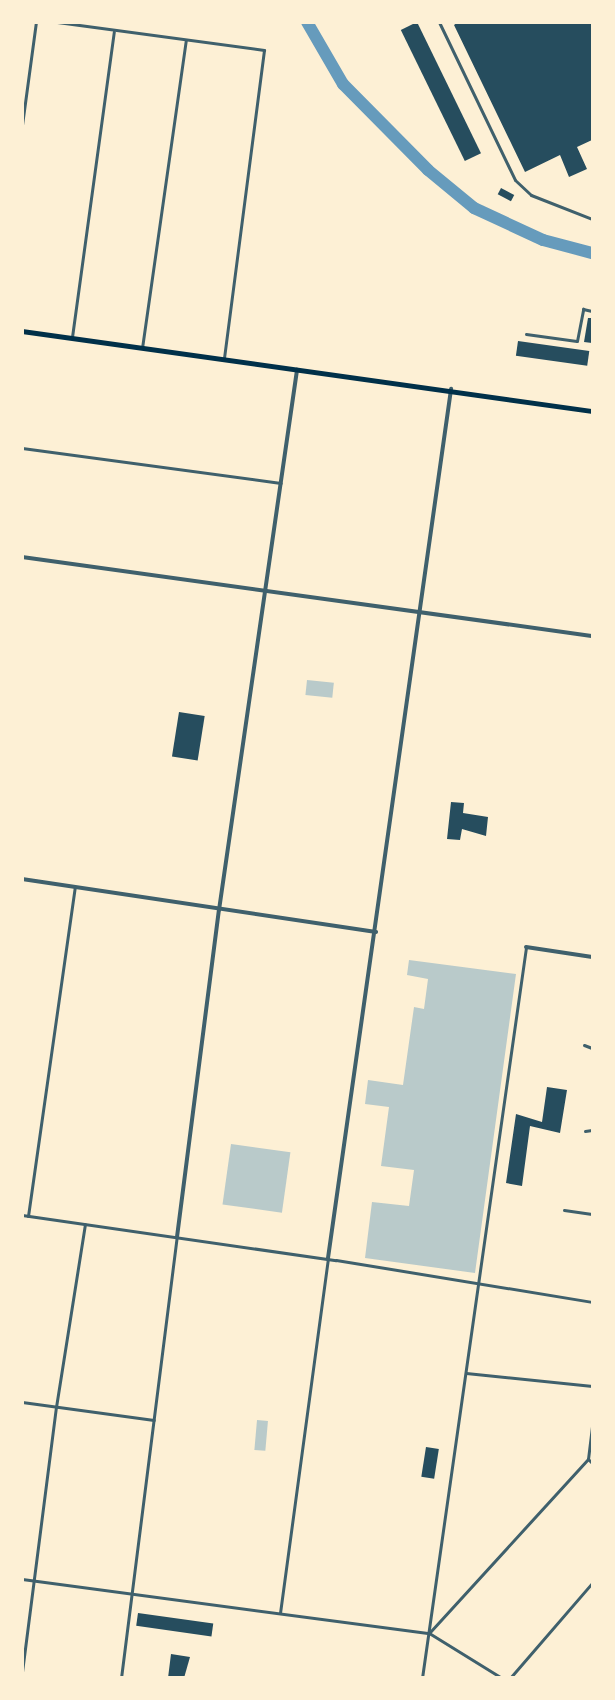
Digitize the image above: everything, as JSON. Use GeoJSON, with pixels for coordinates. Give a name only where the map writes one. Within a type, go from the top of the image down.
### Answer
{"type":"FeatureCollection","features":[{"type":"Feature","properties":{"kind":"main road"},"geometry":{"type":"LineString","coordinates":[[22,331],[142,350],[451,389],[592,411]]}},
{"type":"Feature","properties":{"kind":"street"},"geometry":{"type":"LineString","coordinates":[[22,125],[36,22]]}},
{"type":"Feature","properties":{"kind":"street"},"geometry":{"type":"LineString","coordinates":[[57,22],[264,50],[224,361]]}},
{"type":"Feature","properties":{"kind":"street"},"geometry":{"type":"LineString","coordinates":[[439,22],[515,180],[531,195],[592,219]]}},
{"type":"Feature","properties":{"kind":"street"},"geometry":{"type":"LineString","coordinates":[[72,339],[114,31]]}},
{"type":"Feature","properties":{"kind":"street"},"geometry":{"type":"LineString","coordinates":[[142,350],[186,40]]}},
{"type":"Feature","properties":{"kind":"street"},"geometry":{"type":"LineString","coordinates":[[526,334],[577,341],[583,309],[592,311]]}},
{"type":"Feature","properties":{"kind":"street"},"geometry":{"type":"LineString","coordinates":[[121,1677],[219,910],[297,370]]}},
{"type":"Feature","properties":{"kind":"street"},"geometry":{"type":"LineString","coordinates":[[280,1613],[451,389]]}},
{"type":"Feature","properties":{"kind":"street"},"geometry":{"type":"LineString","coordinates":[[22,448],[281,483]]}},
{"type":"Feature","properties":{"kind":"street"},"geometry":{"type":"LineString","coordinates":[[22,557],[592,636]]}},
{"type":"Feature","properties":{"kind":"street"},"geometry":{"type":"LineString","coordinates":[[22,879],[376,932]]}},
{"type":"Feature","properties":{"kind":"street"},"geometry":{"type":"LineString","coordinates":[[28,1216],[75,887]]}},
{"type":"Feature","properties":{"kind":"street"},"geometry":{"type":"LineString","coordinates":[[422,1677],[526,947],[592,957]]}},
{"type":"Feature","properties":{"kind":"street"},"geometry":{"type":"LineString","coordinates":[[584,1045],[592,1048]]}},
{"type":"Feature","properties":{"kind":"street"},"geometry":{"type":"LineString","coordinates":[[585,1131],[592,1130]]}},
{"type":"Feature","properties":{"kind":"street"},"geometry":{"type":"LineString","coordinates":[[564,1210],[592,1214]]}},
{"type":"Feature","properties":{"kind":"street"},"geometry":{"type":"LineString","coordinates":[[22,1215],[328,1258],[479,1286],[592,1302]]}},
{"type":"Feature","properties":{"kind":"street"},"geometry":{"type":"LineString","coordinates":[[22,1672],[56,1407],[85,1224]]}},
{"type":"Feature","properties":{"kind":"street"},"geometry":{"type":"LineString","coordinates":[[466,1373],[592,1386]]}},
{"type":"Feature","properties":{"kind":"street"},"geometry":{"type":"LineString","coordinates":[[22,1402],[154,1420]]}},
{"type":"Feature","properties":{"kind":"street"},"geometry":{"type":"LineString","coordinates":[[429,1633],[588,1459],[592,1424]]}},
{"type":"Feature","properties":{"kind":"street"},"geometry":{"type":"LineString","coordinates":[[588,1459],[592,1463]]}},
{"type":"Feature","properties":{"kind":"street"},"geometry":{"type":"LineString","coordinates":[[22,1579],[429,1633],[502,1677]]}},
{"type":"Feature","properties":{"kind":"street"},"geometry":{"type":"LineString","coordinates":[[510,1677],[592,1583]]}},
{"type":"Feature","properties":{"kind":"shaded area"},"geometry":{"type":"Polygon","coordinates":[[[307,680],[334,683],[332,698],[305,695],[307,680]]]}},
{"type":"Feature","properties":{"kind":"shaded area"},"geometry":{"type":"Polygon","coordinates":[[[409,960],[516,974],[475,1273],[365,1258],[372,1202],[409,1206],[414,1170],[381,1166],[389,1107],[365,1104],[368,1080],[403,1085],[414,1007],[424,1009],[428,979],[407,975],[409,960]]]}},
{"type":"Feature","properties":{"kind":"shaded area"},"geometry":{"type":"Polygon","coordinates":[[[231,1144],[290,1152],[282,1213],[223,1204],[231,1144]]]}},
{"type":"Feature","properties":{"kind":"shaded area"},"geometry":{"type":"Polygon","coordinates":[[[257,1420],[268,1421],[265,1451],[254,1450],[257,1420]]]}},
{"type":"Feature","properties":{"kind":"building"},"geometry":{"type":"Polygon","coordinates":[[[417,22],[481,153],[465,161],[401,30],[417,22]]]}},
{"type":"Feature","properties":{"kind":"building"},"geometry":{"type":"Polygon","coordinates":[[[458,22],[592,22],[592,140],[577,147],[587,169],[569,177],[560,155],[525,172],[454,25],[458,22]]]}},
{"type":"Feature","properties":{"kind":"building"},"geometry":{"type":"Polygon","coordinates":[[[501,188],[514,195],[511,201],[498,194],[501,188]]]}},
{"type":"Feature","properties":{"kind":"building"},"geometry":{"type":"Polygon","coordinates":[[[588,318],[592,318],[592,343],[584,342],[588,318]]]}},
{"type":"Feature","properties":{"kind":"building"},"geometry":{"type":"Polygon","coordinates":[[[518,341],[589,351],[587,366],[516,356],[518,341]]]}},
{"type":"Feature","properties":{"kind":"building"},"geometry":{"type":"Polygon","coordinates":[[[179,712],[205,716],[198,761],[172,756],[179,712]]]}},
{"type":"Feature","properties":{"kind":"building"},"geometry":{"type":"Polygon","coordinates":[[[451,802],[464,803],[463,813],[488,817],[486,836],[462,829],[460,840],[447,839],[451,802]]]}},
{"type":"Feature","properties":{"kind":"building"},"geometry":{"type":"Polygon","coordinates":[[[547,1087],[567,1090],[560,1133],[530,1126],[522,1186],[506,1183],[516,1114],[542,1122],[547,1087]]]}},
{"type":"Feature","properties":{"kind":"building"},"geometry":{"type":"Polygon","coordinates":[[[426,1447],[439,1449],[434,1479],[421,1477],[426,1447]]]}},
{"type":"Feature","properties":{"kind":"building"},"geometry":{"type":"Polygon","coordinates":[[[138,1613],[213,1624],[211,1636],[136,1626],[138,1613]]]}},
{"type":"Feature","properties":{"kind":"building"},"geometry":{"type":"Polygon","coordinates":[[[171,1654],[190,1657],[184,1678],[168,1678],[171,1654]]]}},
{"type":"Feature","properties":{"kind":"waterway"},"geometry":{"type":"LineString","coordinates":[[307,22],[343,84],[428,170],[474,208],[543,240],[592,253]]}}]}
